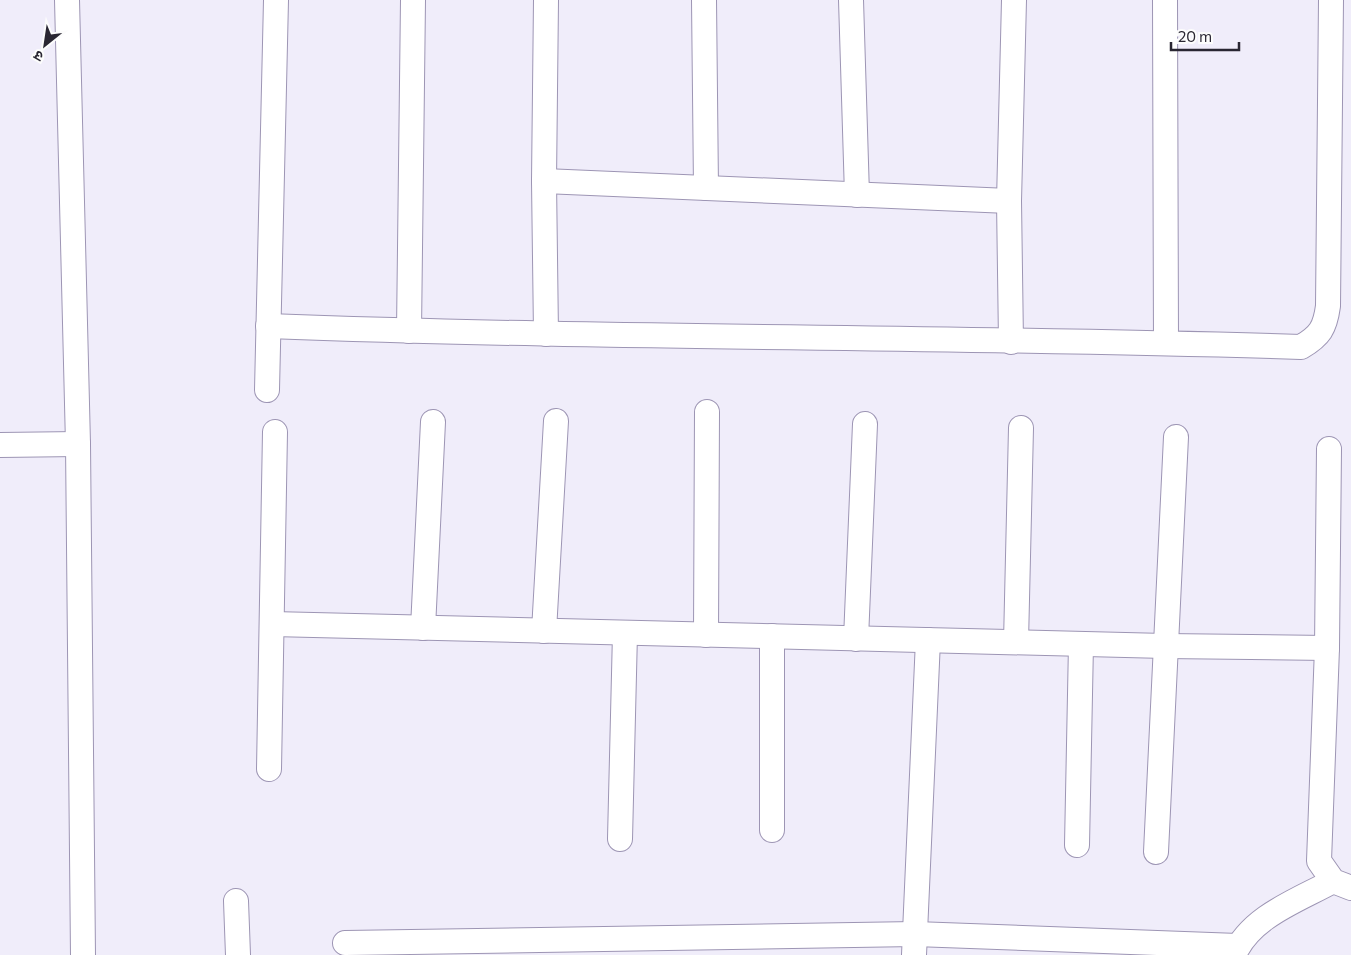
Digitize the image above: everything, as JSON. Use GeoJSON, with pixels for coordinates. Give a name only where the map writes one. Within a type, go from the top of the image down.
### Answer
{"type":"FeatureCollection","features":[{"type":"Feature","properties":{"kind":"street"},"geometry":{"type":"LineString","coordinates":[[67,0],[78,444],[84,955]]}},
{"type":"Feature","properties":{"kind":"street"},"geometry":{"type":"LineString","coordinates":[[267,390],[276,0]]}},
{"type":"Feature","properties":{"kind":"street"},"geometry":{"type":"LineString","coordinates":[[409,331],[413,0]]}},
{"type":"Feature","properties":{"kind":"street"},"geometry":{"type":"LineString","coordinates":[[546,0],[544,180],[546,334]]}},
{"type":"Feature","properties":{"kind":"street"},"geometry":{"type":"LineString","coordinates":[[704,0],[706,188]]}},
{"type":"Feature","properties":{"kind":"street"},"geometry":{"type":"LineString","coordinates":[[851,0],[857,194]]}},
{"type":"Feature","properties":{"kind":"street"},"geometry":{"type":"LineString","coordinates":[[1011,342],[1009,201],[1014,0]]}},
{"type":"Feature","properties":{"kind":"street"},"geometry":{"type":"LineString","coordinates":[[1165,0],[1166,343]]}},
{"type":"Feature","properties":{"kind":"street"},"geometry":{"type":"LineString","coordinates":[[1318,0],[1351,1]]}},
{"type":"Feature","properties":{"kind":"street"},"geometry":{"type":"LineString","coordinates":[[268,326],[546,334],[1166,343],[1301,347],[1316,338],[1326,322],[1328,306],[1331,0]]}},
{"type":"Feature","properties":{"kind":"street"},"geometry":{"type":"LineString","coordinates":[[544,180],[1009,201]]}},
{"type":"Feature","properties":{"kind":"street"},"geometry":{"type":"LineString","coordinates":[[706,635],[707,412]]}},
{"type":"Feature","properties":{"kind":"street"},"geometry":{"type":"LineString","coordinates":[[544,631],[556,421]]}},
{"type":"Feature","properties":{"kind":"street"},"geometry":{"type":"LineString","coordinates":[[423,628],[433,422]]}},
{"type":"Feature","properties":{"kind":"street"},"geometry":{"type":"LineString","coordinates":[[856,638],[865,424]]}},
{"type":"Feature","properties":{"kind":"street"},"geometry":{"type":"LineString","coordinates":[[1016,642],[1021,428]]}},
{"type":"Feature","properties":{"kind":"street"},"geometry":{"type":"LineString","coordinates":[[269,769],[275,432]]}},
{"type":"Feature","properties":{"kind":"street"},"geometry":{"type":"LineString","coordinates":[[1156,852],[1176,437]]}},
{"type":"Feature","properties":{"kind":"street"},"geometry":{"type":"LineString","coordinates":[[0,445],[78,444]]}},
{"type":"Feature","properties":{"kind":"street"},"geometry":{"type":"LineString","coordinates":[[345,943],[606,947],[914,944],[1236,950],[1247,934],[1267,917],[1342,884],[1319,860],[1327,648],[1329,449]]}},
{"type":"Feature","properties":{"kind":"street"},"geometry":{"type":"LineString","coordinates":[[272,624],[1165,646],[1327,648]]}},
{"type":"Feature","properties":{"kind":"street"},"geometry":{"type":"LineString","coordinates":[[620,839],[625,633]]}},
{"type":"Feature","properties":{"kind":"street"},"geometry":{"type":"LineString","coordinates":[[772,636],[772,830]]}},
{"type":"Feature","properties":{"kind":"street"},"geometry":{"type":"LineString","coordinates":[[914,944],[928,640]]}},
{"type":"Feature","properties":{"kind":"street"},"geometry":{"type":"LineString","coordinates":[[1077,845],[1081,644]]}},
{"type":"Feature","properties":{"kind":"street"},"geometry":{"type":"LineString","coordinates":[[236,901],[238,955]]}}]}
